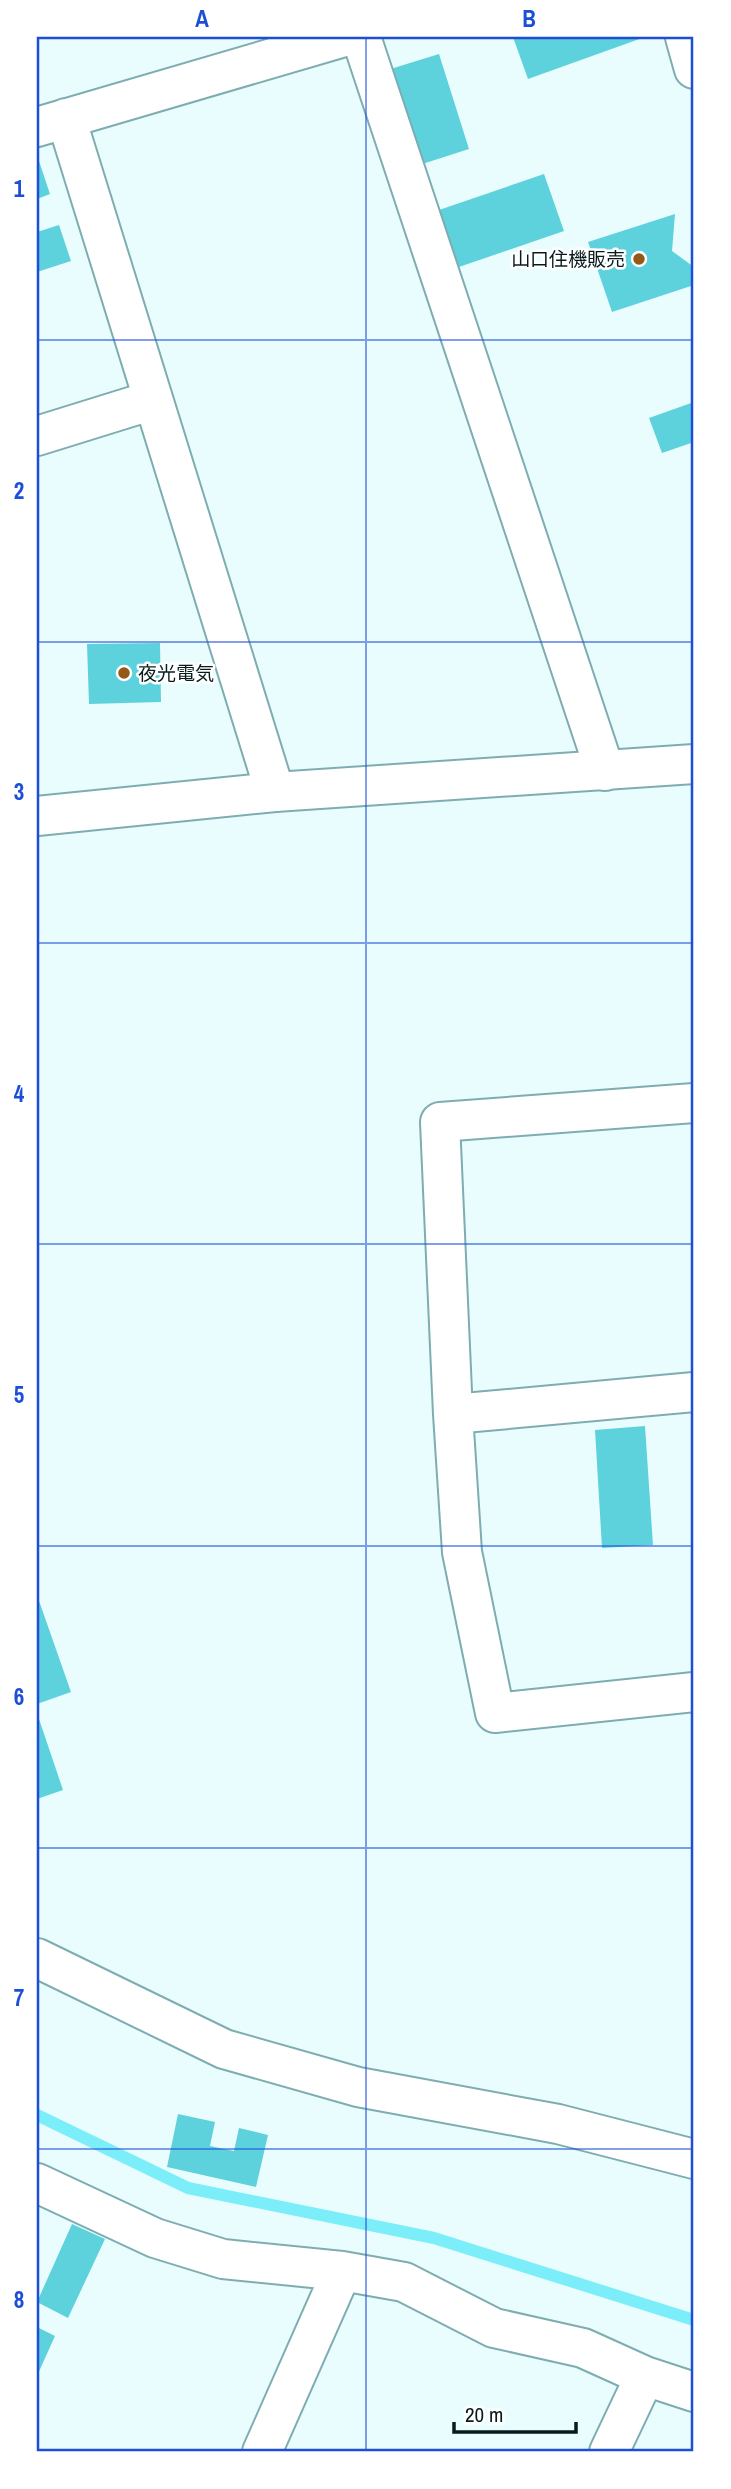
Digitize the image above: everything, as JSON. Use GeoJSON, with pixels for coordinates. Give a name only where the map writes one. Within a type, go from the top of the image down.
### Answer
{"type":"FeatureCollection","features":[{"type":"Feature","properties":{"kind":"street"},"geometry":{"type":"LineString","coordinates":[[275,792],[153,400],[51,122],[344,37]]}},
{"type":"Feature","properties":{"kind":"street"},"geometry":{"type":"LineString","coordinates":[[361,37],[605,771]]}},
{"type":"Feature","properties":{"kind":"street"},"geometry":{"type":"LineString","coordinates":[[685,37],[694,69]]}},
{"type":"Feature","properties":{"kind":"street"},"geometry":{"type":"LineString","coordinates":[[37,436],[153,400]]}},
{"type":"Feature","properties":{"kind":"street"},"geometry":{"type":"LineString","coordinates":[[37,816],[275,792],[694,764]]}},
{"type":"Feature","properties":{"kind":"street"},"geometry":{"type":"LineString","coordinates":[[694,1103],[440,1122],[462,1552],[495,1713],[694,1692]]}},
{"type":"Feature","properties":{"kind":"street"},"geometry":{"type":"LineString","coordinates":[[453,1413],[694,1392]]}},
{"type":"Feature","properties":{"kind":"street"},"geometry":{"type":"LineString","coordinates":[[37,1958],[225,2049],[358,2087],[558,2124],[694,2159]]}},
{"type":"Feature","properties":{"kind":"street"},"geometry":{"type":"LineString","coordinates":[[37,2183],[155,2238],[223,2259],[342,2271],[404,2282],[494,2328],[583,2348],[645,2376],[694,2392]]}},
{"type":"Feature","properties":{"kind":"street"},"geometry":{"type":"LineString","coordinates":[[262,2452],[342,2271]]}},
{"type":"Feature","properties":{"kind":"street"},"geometry":{"type":"LineString","coordinates":[[609,2452],[645,2376]]}},
{"type":"Feature","properties":{"kind":"building"},"geometry":{"type":"Polygon","coordinates":[[[513,37],[645,37],[528,79],[513,37]]]}},
{"type":"Feature","properties":{"kind":"building"},"geometry":{"type":"Polygon","coordinates":[[[439,54],[469,149],[413,167],[384,71],[439,54]]]}},
{"type":"Feature","properties":{"kind":"building"},"geometry":{"type":"Polygon","coordinates":[[[37,155],[50,194],[37,199],[37,155]]]}},
{"type":"Feature","properties":{"kind":"building"},"geometry":{"type":"Polygon","coordinates":[[[544,174],[564,231],[459,267],[439,210],[544,174]]]}},
{"type":"Feature","properties":{"kind":"building","name":"山口住機販売"},"geometry":{"type":"Polygon","coordinates":[[[675,214],[672,251],[694,267],[694,285],[612,312],[588,242],[675,214]]]}},
{"type":"Feature","properties":{"kind":"building"},"geometry":{"type":"Polygon","coordinates":[[[59,225],[71,261],[37,272],[37,232],[59,225]]]}},
{"type":"Feature","properties":{"kind":"building"},"geometry":{"type":"Polygon","coordinates":[[[694,402],[694,442],[662,453],[649,418],[694,402]]]}},
{"type":"Feature","properties":{"kind":"building","name":"夜光電気"},"geometry":{"type":"Polygon","coordinates":[[[160,643],[161,702],[89,704],[87,644],[160,643]]]}},
{"type":"Feature","properties":{"kind":"building"},"geometry":{"type":"Polygon","coordinates":[[[645,1426],[653,1545],[602,1548],[595,1430],[645,1426]]]}},
{"type":"Feature","properties":{"kind":"building"},"geometry":{"type":"Polygon","coordinates":[[[37,1595],[71,1692],[37,1704],[37,1595]]]}},
{"type":"Feature","properties":{"kind":"building"},"geometry":{"type":"Polygon","coordinates":[[[37,1713],[63,1790],[37,1799],[37,1713]]]}},
{"type":"Feature","properties":{"kind":"building"},"geometry":{"type":"Polygon","coordinates":[[[178,2114],[215,2122],[210,2146],[234,2151],[239,2128],[268,2135],[256,2187],[167,2167],[178,2114]]]}},
{"type":"Feature","properties":{"kind":"building"},"geometry":{"type":"Polygon","coordinates":[[[72,2224],[105,2239],[68,2318],[37,2302],[72,2224]]]}},
{"type":"Feature","properties":{"kind":"building"},"geometry":{"type":"Polygon","coordinates":[[[37,2327],[55,2336],[37,2376],[37,2327]]]}},
{"type":"Feature","properties":{"kind":"waterway"},"geometry":{"type":"LineString","coordinates":[[37,2115],[188,2188],[434,2238],[694,2320]]}},
{"type":"Feature","properties":{"kind":"place","name":"山口住機販売"},"geometry":{"type":"Point","coordinates":[639,259]}},
{"type":"Feature","properties":{"kind":"place","name":"夜光電気"},"geometry":{"type":"Point","coordinates":[124,673]}}]}
